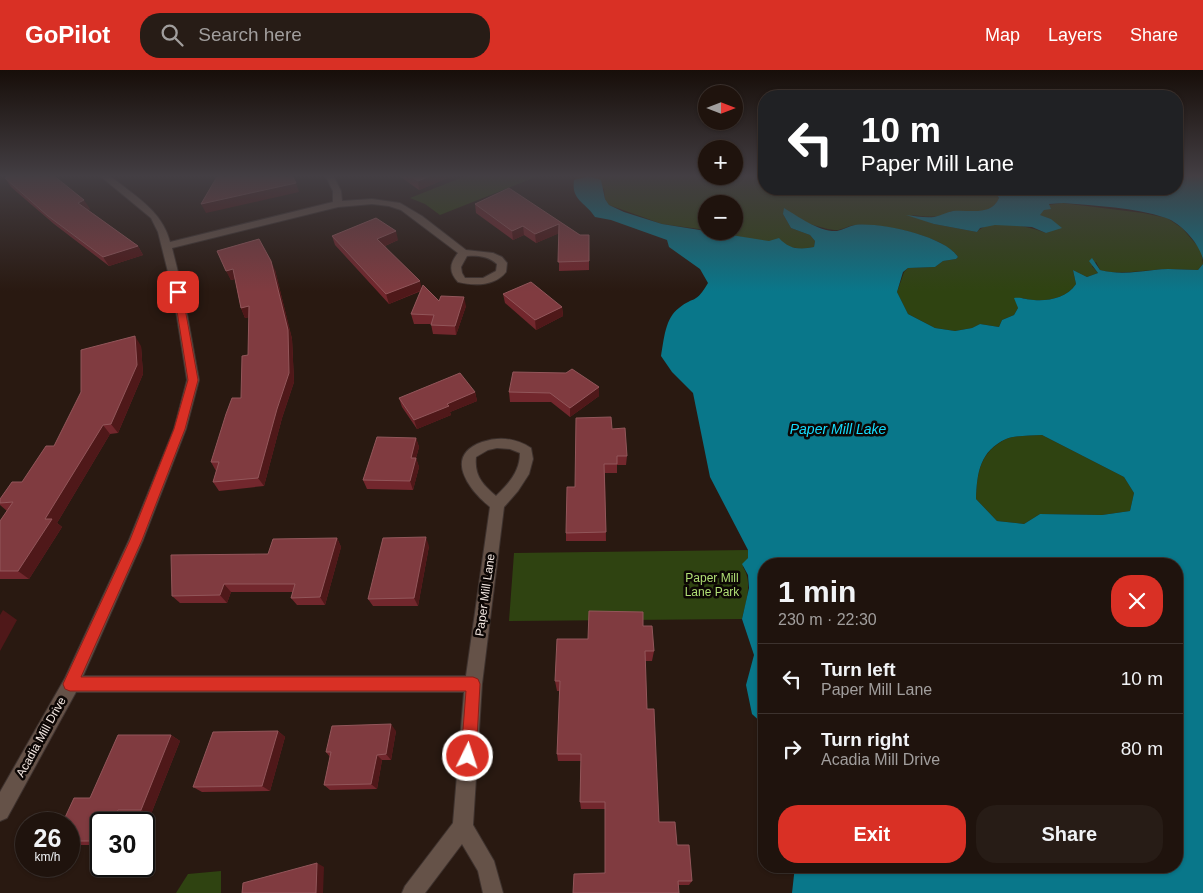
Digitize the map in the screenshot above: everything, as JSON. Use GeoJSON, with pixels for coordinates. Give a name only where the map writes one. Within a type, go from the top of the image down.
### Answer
{"type":"FeatureCollection","features":[{"type":"Feature","properties":{"kind":"street","name":"Acadia Mill Drive"},"geometry":{"type":"LineString","coordinates":[[0,810],[70,684],[136,540],[180,429],[193,380],[178,292],[163,232],[155,217],[151,213]]}},
{"type":"Feature","properties":{"kind":"street"},"geometry":{"type":"LineString","coordinates":[[166,246],[299,213]]}},
{"type":"Feature","properties":{"kind":"street"},"geometry":{"type":"LineString","coordinates":[[411,213],[464,253]]}},
{"type":"Feature","properties":{"kind":"street"},"geometry":{"type":"LineString","coordinates":[[494,442],[508,442],[519,445],[526,451],[528,461],[525,471],[497,505],[478,490],[467,469],[468,462],[470,455],[480,447],[494,442]]}},
{"type":"Feature","properties":{"kind":"street","name":"Paper Mill Lane"},"geometry":{"type":"LineString","coordinates":[[463,827],[473,684],[497,505]]}},
{"type":"Feature","properties":{"kind":"street"},"geometry":{"type":"LineString","coordinates":[[70,684],[473,684]]}},
{"type":"Feature","properties":{"kind":"street"},"geometry":{"type":"LineString","coordinates":[[412,893],[463,827],[486,868],[493,893]]}},
{"type":"Feature","properties":{"kind":"green space"},"geometry":{"type":"Polygon","coordinates":[[[632,213],[698,213],[698,229],[662,224],[632,213]]]}},
{"type":"Feature","properties":{"kind":"green space"},"geometry":{"type":"Polygon","coordinates":[[[743,213],[947,213],[935,216],[911,215],[934,224],[977,232],[983,227],[1000,224],[1021,226],[1046,233],[1053,230],[1051,219],[1039,215],[1041,213],[1145,213],[1167,218],[1182,228],[1201,250],[1203,264],[1198,270],[1165,269],[1120,272],[1100,270],[1096,262],[1092,266],[1098,273],[1087,277],[1073,270],[1076,284],[1068,293],[1046,300],[1015,299],[1018,308],[1014,315],[1002,320],[999,327],[980,324],[972,328],[955,331],[935,328],[908,314],[897,292],[904,272],[908,268],[935,267],[943,261],[958,257],[940,243],[911,232],[881,226],[853,225],[839,230],[828,229],[783,214],[791,228],[810,235],[815,241],[814,247],[801,249],[743,237],[743,213]]]}},
{"type":"Feature","properties":{"kind":"green space"},"geometry":{"type":"Polygon","coordinates":[[[1042,435],[1124,477],[1134,493],[1130,511],[1102,515],[1040,514],[1024,524],[997,521],[976,499],[977,480],[985,457],[997,444],[1006,439],[1018,436],[1042,435]]]}},
{"type":"Feature","properties":{"kind":"green space","name":"Paper Mill Lane Park"},"geometry":{"type":"Polygon","coordinates":[[[748,550],[748,558],[743,567],[748,579],[748,586],[742,619],[509,621],[514,553],[748,550]]]}},
{"type":"Feature","properties":{"kind":"green space"},"geometry":{"type":"Polygon","coordinates":[[[221,871],[221,893],[176,893],[188,874],[221,871]]]}},
{"type":"Feature","properties":{"kind":"water","name":"Paper Mill Lake"},"geometry":{"type":"Polygon","coordinates":[[[592,213],[628,213],[662,224],[698,230],[698,240],[743,240],[743,237],[769,241],[779,238],[795,248],[814,247],[815,241],[810,235],[791,228],[783,213],[793,213],[809,223],[830,231],[837,231],[855,225],[866,225],[911,232],[940,243],[951,249],[958,257],[943,261],[935,267],[908,268],[903,272],[897,292],[908,314],[935,328],[955,331],[972,328],[980,324],[999,327],[1002,320],[1014,315],[1018,308],[1014,298],[1046,300],[1068,293],[1076,284],[1073,270],[1087,277],[1098,273],[1089,261],[1092,258],[1100,270],[1127,273],[1165,269],[1198,270],[1203,264],[1203,893],[792,893],[794,873],[1183,873],[1183,558],[758,558],[758,720],[752,714],[746,685],[754,655],[742,619],[749,588],[748,575],[742,564],[748,558],[748,550],[710,477],[693,393],[672,372],[661,356],[668,323],[674,312],[698,297],[708,283],[700,269],[669,247],[667,240],[611,220],[595,217],[592,213]],[[1042,435],[1014,437],[997,444],[985,456],[979,471],[976,499],[997,521],[1024,524],[1040,514],[1102,515],[1130,511],[1134,493],[1124,477],[1042,435]]]}},
{"type":"Feature","properties":{"kind":"water"},"geometry":{"type":"Polygon","coordinates":[[[945,213],[1041,213],[1040,215],[1051,219],[1062,228],[1046,233],[1032,227],[995,225],[980,228],[977,232],[934,224],[906,215],[920,217],[945,213]]]}},
{"type":"Feature","properties":{"kind":"water"},"geometry":{"type":"Polygon","coordinates":[[[1151,213],[1203,213],[1203,260],[1198,247],[1184,229],[1166,218],[1151,213]]]}},
{"type":"Feature","properties":{"kind":"building"},"geometry":{"type":"Polygon","coordinates":[[[45,213],[93,213],[138,246],[103,257],[45,213]]]}},
{"type":"Feature","properties":{"kind":"building"},"geometry":{"type":"Polygon","coordinates":[[[488,213],[547,213],[580,235],[589,235],[589,261],[558,262],[559,224],[535,234],[523,226],[512,231],[488,213]]]}},
{"type":"Feature","properties":{"kind":"building"},"geometry":{"type":"Polygon","coordinates":[[[376,218],[396,231],[377,239],[420,281],[386,294],[332,236],[376,218]]]}},
{"type":"Feature","properties":{"kind":"building"},"geometry":{"type":"Polygon","coordinates":[[[259,239],[271,261],[288,330],[289,373],[258,478],[213,482],[219,462],[211,462],[226,414],[232,398],[241,398],[242,356],[248,355],[249,306],[241,308],[233,269],[226,271],[217,251],[259,239]]]}},
{"type":"Feature","properties":{"kind":"building"},"geometry":{"type":"Polygon","coordinates":[[[531,282],[562,307],[535,320],[503,294],[531,282]]]}},
{"type":"Feature","properties":{"kind":"building"},"geometry":{"type":"Polygon","coordinates":[[[423,285],[439,301],[441,296],[464,297],[455,326],[431,325],[434,315],[411,314],[423,285]]]}},
{"type":"Feature","properties":{"kind":"building"},"geometry":{"type":"Polygon","coordinates":[[[135,336],[137,365],[111,424],[103,425],[45,519],[52,519],[18,571],[0,571],[0,521],[13,502],[0,503],[0,499],[12,482],[22,482],[46,446],[54,446],[81,392],[81,350],[135,336]]]}},
{"type":"Feature","properties":{"kind":"building"},"geometry":{"type":"Polygon","coordinates":[[[572,369],[599,387],[570,408],[550,393],[509,392],[513,372],[566,373],[572,369]]]}},
{"type":"Feature","properties":{"kind":"building"},"geometry":{"type":"Polygon","coordinates":[[[460,373],[475,392],[447,404],[449,406],[414,420],[399,398],[460,373]]]}},
{"type":"Feature","properties":{"kind":"building"},"geometry":{"type":"Polygon","coordinates":[[[611,417],[612,429],[625,428],[627,456],[617,456],[617,464],[604,464],[606,532],[566,533],[567,487],[575,487],[576,418],[611,417]]]}},
{"type":"Feature","properties":{"kind":"building"},"geometry":{"type":"Polygon","coordinates":[[[377,437],[416,438],[411,458],[416,458],[410,481],[363,480],[377,437]]]}},
{"type":"Feature","properties":{"kind":"building"},"geometry":{"type":"Polygon","coordinates":[[[426,537],[414,598],[368,599],[383,538],[426,537]]]}},
{"type":"Feature","properties":{"kind":"building"},"geometry":{"type":"Polygon","coordinates":[[[337,538],[320,597],[291,598],[295,584],[224,584],[220,595],[172,596],[171,555],[268,554],[273,539],[337,538]]]}},
{"type":"Feature","properties":{"kind":"building"},"geometry":{"type":"Polygon","coordinates":[[[589,611],[643,612],[643,626],[652,626],[654,651],[645,651],[647,709],[654,709],[659,822],[675,822],[677,845],[689,845],[692,881],[678,881],[679,893],[573,893],[574,874],[605,873],[605,802],[580,802],[581,754],[557,754],[560,681],[555,681],[557,639],[588,639],[589,611]]]}},
{"type":"Feature","properties":{"kind":"building"},"geometry":{"type":"Polygon","coordinates":[[[391,724],[386,754],[377,755],[371,784],[324,785],[331,752],[326,752],[332,726],[391,724]]]}},
{"type":"Feature","properties":{"kind":"building"},"geometry":{"type":"Polygon","coordinates":[[[278,731],[262,786],[193,787],[213,732],[278,731]]]}},
{"type":"Feature","properties":{"kind":"building"},"geometry":{"type":"Polygon","coordinates":[[[118,735],[171,735],[141,810],[90,812],[90,841],[80,841],[80,812],[68,812],[74,798],[90,798],[118,735]]]}},
{"type":"Feature","properties":{"kind":"building"},"geometry":{"type":"Polygon","coordinates":[[[317,863],[316,893],[242,893],[243,883],[317,863]]]}},
{"type":"Feature","properties":{"kind":"route"},"geometry":{"type":"LineString","coordinates":[[178,292],[193,380],[180,429],[136,540],[70,684],[473,684],[468,756]]}}]}
